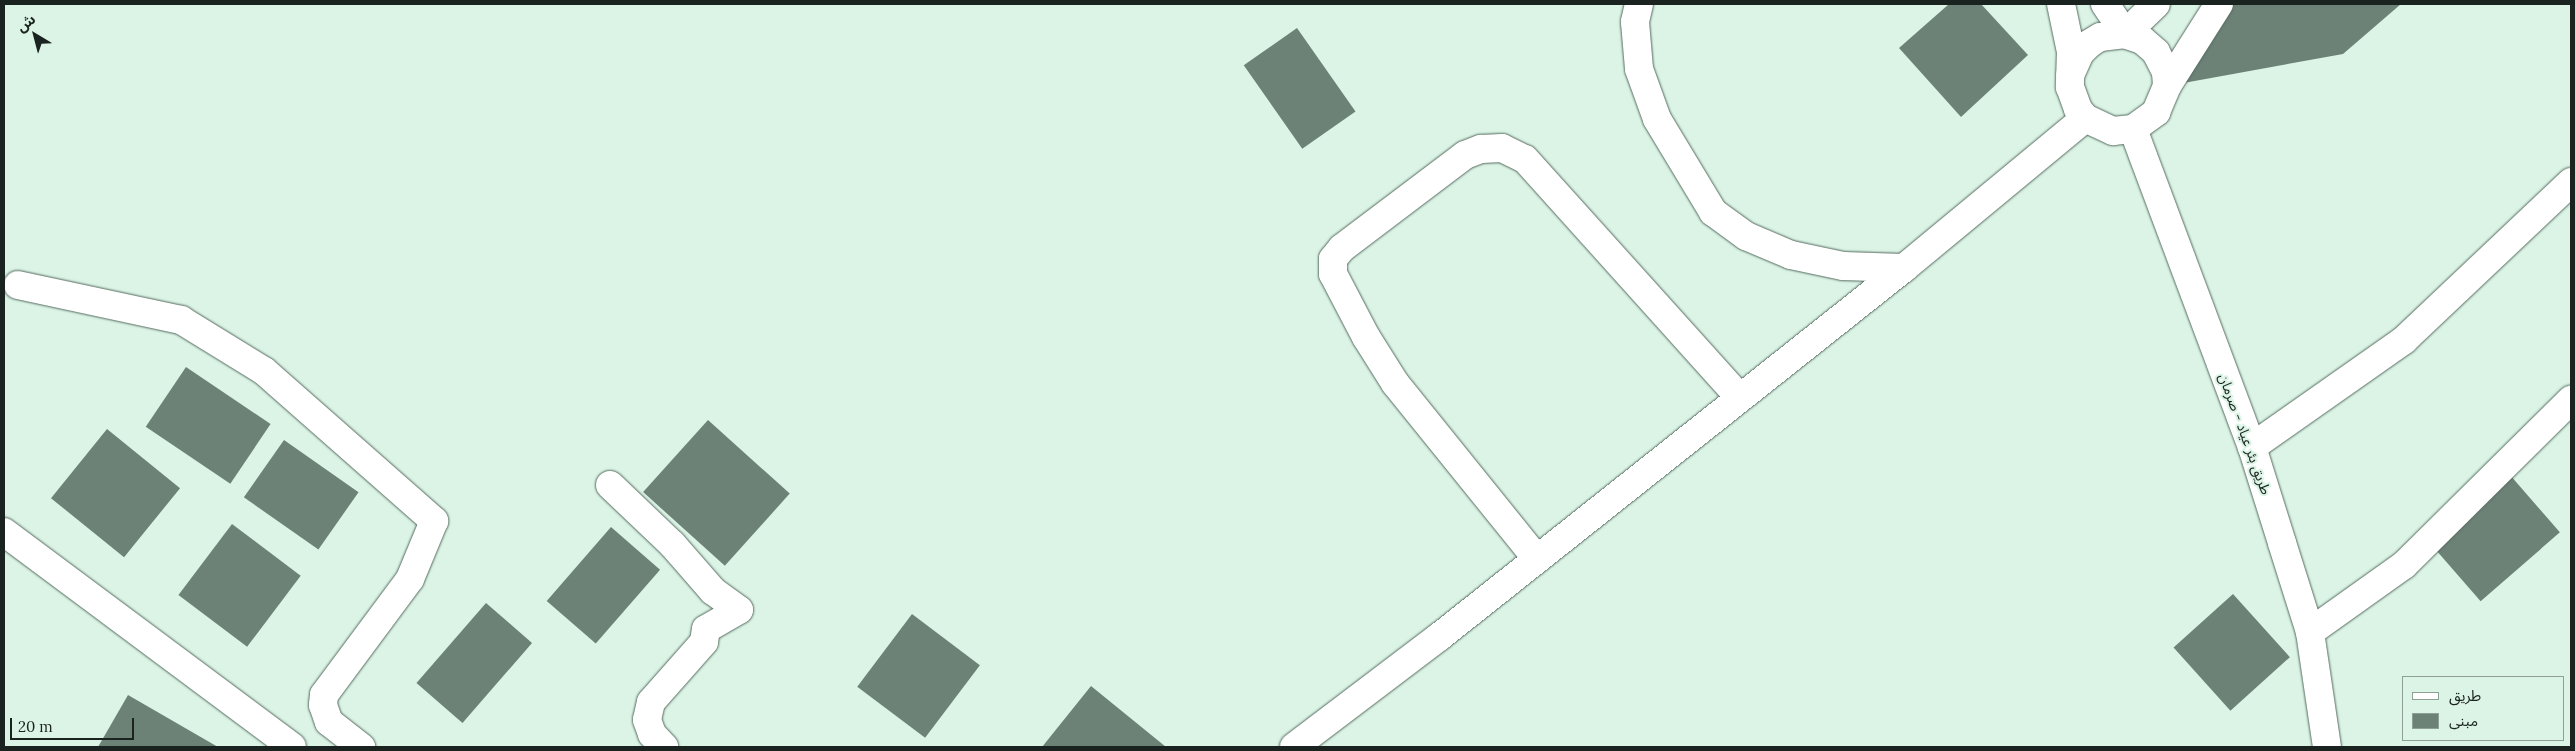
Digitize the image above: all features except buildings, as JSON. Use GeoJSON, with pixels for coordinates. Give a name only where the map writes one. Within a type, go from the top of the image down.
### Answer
{"type":"FeatureCollection","features":[{"type":"Feature","properties":{"kind":"main road"},"geometry":{"type":"LineString","coordinates":[[1639,4],[1634,22],[1639,69],[1657,119],[1713,212],[1746,236],[1791,255],[1843,266],[1904,268]]}},
{"type":"Feature","properties":{"kind":"main road"},"geometry":{"type":"LineString","coordinates":[[2061,4],[2069,30],[2072,99],[2085,118],[2113,131],[2134,128],[2156,112],[2166,86],[2219,4]]}},
{"type":"Feature","properties":{"kind":"main road"},"geometry":{"type":"LineString","coordinates":[[2105,4],[2125,34]]}},
{"type":"Feature","properties":{"kind":"main road"},"geometry":{"type":"LineString","coordinates":[[2125,34],[2156,4]]}},
{"type":"Feature","properties":{"kind":"main road"},"geometry":{"type":"LineString","coordinates":[[2070,75],[2080,53],[2089,44],[2100,37],[2125,34],[2142,40],[2156,52],[2166,72],[2166,86]]}},
{"type":"Feature","properties":{"kind":"main road"},"geometry":{"type":"LineString","coordinates":[[1294,747],[1537,559],[1904,268],[2085,118]]}},
{"type":"Feature","properties":{"kind":"main road","name":"طريق بئر عياد - صرمان"},"geometry":{"type":"LineString","coordinates":[[2134,128],[2252,448],[2310,632],[2327,747]]}},
{"type":"Feature","properties":{"kind":"main road"},"geometry":{"type":"LineString","coordinates":[[1537,559],[1390,375],[1340,292],[1333,274],[1334,259],[1342,248],[1465,155],[1481,149],[1502,148],[1524,159],[1739,397]]}},
{"type":"Feature","properties":{"kind":"main road"},"geometry":{"type":"LineString","coordinates":[[2252,448],[2404,340],[2571,182]]}},
{"type":"Feature","properties":{"kind":"main road"},"geometry":{"type":"LineString","coordinates":[[18,285],[182,320],[264,372],[434,521],[410,580],[324,695],[323,706],[329,722],[361,747]]}},
{"type":"Feature","properties":{"kind":"main road"},"geometry":{"type":"LineString","coordinates":[[2310,632],[2404,565],[2571,400]]}},
{"type":"Feature","properties":{"kind":"main road"},"geometry":{"type":"LineString","coordinates":[[610,485],[672,544],[713,590],[739,610],[706,630],[704,642],[651,702],[647,720],[652,734],[664,747]]}},
{"type":"Feature","properties":{"kind":"main road"},"geometry":{"type":"LineString","coordinates":[[4,532],[292,747]]}}]}
